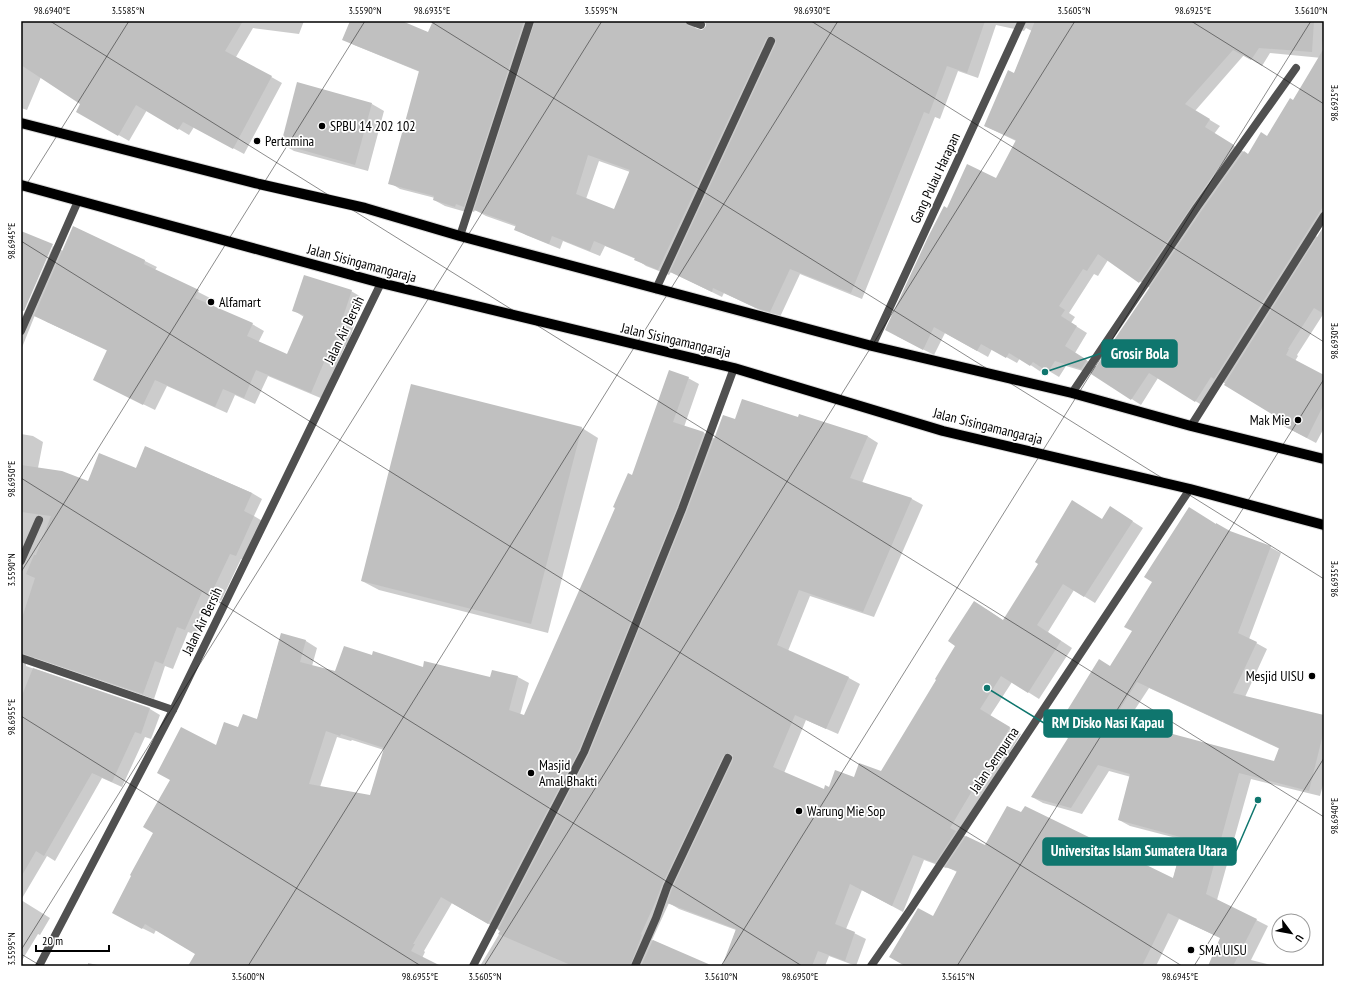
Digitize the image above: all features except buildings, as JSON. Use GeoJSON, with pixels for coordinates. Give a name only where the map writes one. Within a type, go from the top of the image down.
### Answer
{"type":"FeatureCollection","features":[{"type":"Feature","properties":{"kind":"main road"},"geometry":{"type":"LineString","coordinates":[[21,123],[252,182],[365,208],[460,236],[872,346],[1072,393],[1191,426],[1324,459]]}},
{"type":"Feature","properties":{"kind":"main road","name":"Jalan Sisingamangaraja"},"geometry":{"type":"LineString","coordinates":[[21,185],[381,283],[734,368],[943,431],[1190,489],[1324,525]]}},
{"type":"Feature","properties":{"kind":"street"},"geometry":{"type":"LineString","coordinates":[[460,236],[530,21]]}},
{"type":"Feature","properties":{"kind":"street"},"geometry":{"type":"LineString","coordinates":[[690,21],[701,24]]}},
{"type":"Feature","properties":{"kind":"street","name":"Gang Pulau Harapan"},"geometry":{"type":"LineString","coordinates":[[872,346],[1022,21]]}},
{"type":"Feature","properties":{"kind":"street"},"geometry":{"type":"LineString","coordinates":[[656,289],[771,41]]}},
{"type":"Feature","properties":{"kind":"street"},"geometry":{"type":"LineString","coordinates":[[1072,393],[1197,207],[1296,68]]}},
{"type":"Feature","properties":{"kind":"street"},"geometry":{"type":"LineString","coordinates":[[21,331],[78,201]]}},
{"type":"Feature","properties":{"kind":"street"},"geometry":{"type":"LineString","coordinates":[[1191,426],[1324,216]]}},
{"type":"Feature","properties":{"kind":"street","name":"Jalan Air Bersih"},"geometry":{"type":"LineString","coordinates":[[39,966],[173,710],[381,283]]}},
{"type":"Feature","properties":{"kind":"street"},"geometry":{"type":"LineString","coordinates":[[473,966],[584,752],[682,509],[734,368]]}},
{"type":"Feature","properties":{"kind":"street","name":"Jalan Sempurna"},"geometry":{"type":"LineString","coordinates":[[871,966],[910,910],[1190,489]]}},
{"type":"Feature","properties":{"kind":"street"},"geometry":{"type":"LineString","coordinates":[[21,562],[39,520]]}},
{"type":"Feature","properties":{"kind":"street"},"geometry":{"type":"LineString","coordinates":[[21,658],[173,710]]}},
{"type":"Feature","properties":{"kind":"street"},"geometry":{"type":"LineString","coordinates":[[635,966],[656,918],[667,887],[728,758]]}},
{"type":"Feature","properties":{"kind":"place","name":"SPBU 14 202 102"},"geometry":{"type":"Point","coordinates":[322,126]}},
{"type":"Feature","properties":{"kind":"place","name":"Pertamina"},"geometry":{"type":"Point","coordinates":[257,141]}},
{"type":"Feature","properties":{"kind":"place","name":"Alfamart"},"geometry":{"type":"Point","coordinates":[211,302]}},
{"type":"Feature","properties":{"kind":"place","name":"Grosir Bola"},"geometry":{"type":"Point","coordinates":[1045,372]}},
{"type":"Feature","properties":{"kind":"place","name":"Mak Mie"},"geometry":{"type":"Point","coordinates":[1298,420]}},
{"type":"Feature","properties":{"kind":"place","name":"Mesjid UISU"},"geometry":{"type":"Point","coordinates":[1312,676]}},
{"type":"Feature","properties":{"kind":"place","name":"RM Disko Nasi Kapau"},"geometry":{"type":"Point","coordinates":[987,688]}},
{"type":"Feature","properties":{"kind":"place","name":"Masjid Amal Bhakti"},"geometry":{"type":"Point","coordinates":[531,773]}},
{"type":"Feature","properties":{"kind":"place","name":"Universitas Islam Sumatera Utara"},"geometry":{"type":"Point","coordinates":[1258,800]}},
{"type":"Feature","properties":{"kind":"place","name":"Warung Mie Sop"},"geometry":{"type":"Point","coordinates":[799,811]}},
{"type":"Feature","properties":{"kind":"place","name":"SMA UISU"},"geometry":{"type":"Point","coordinates":[1191,950]}}]}
